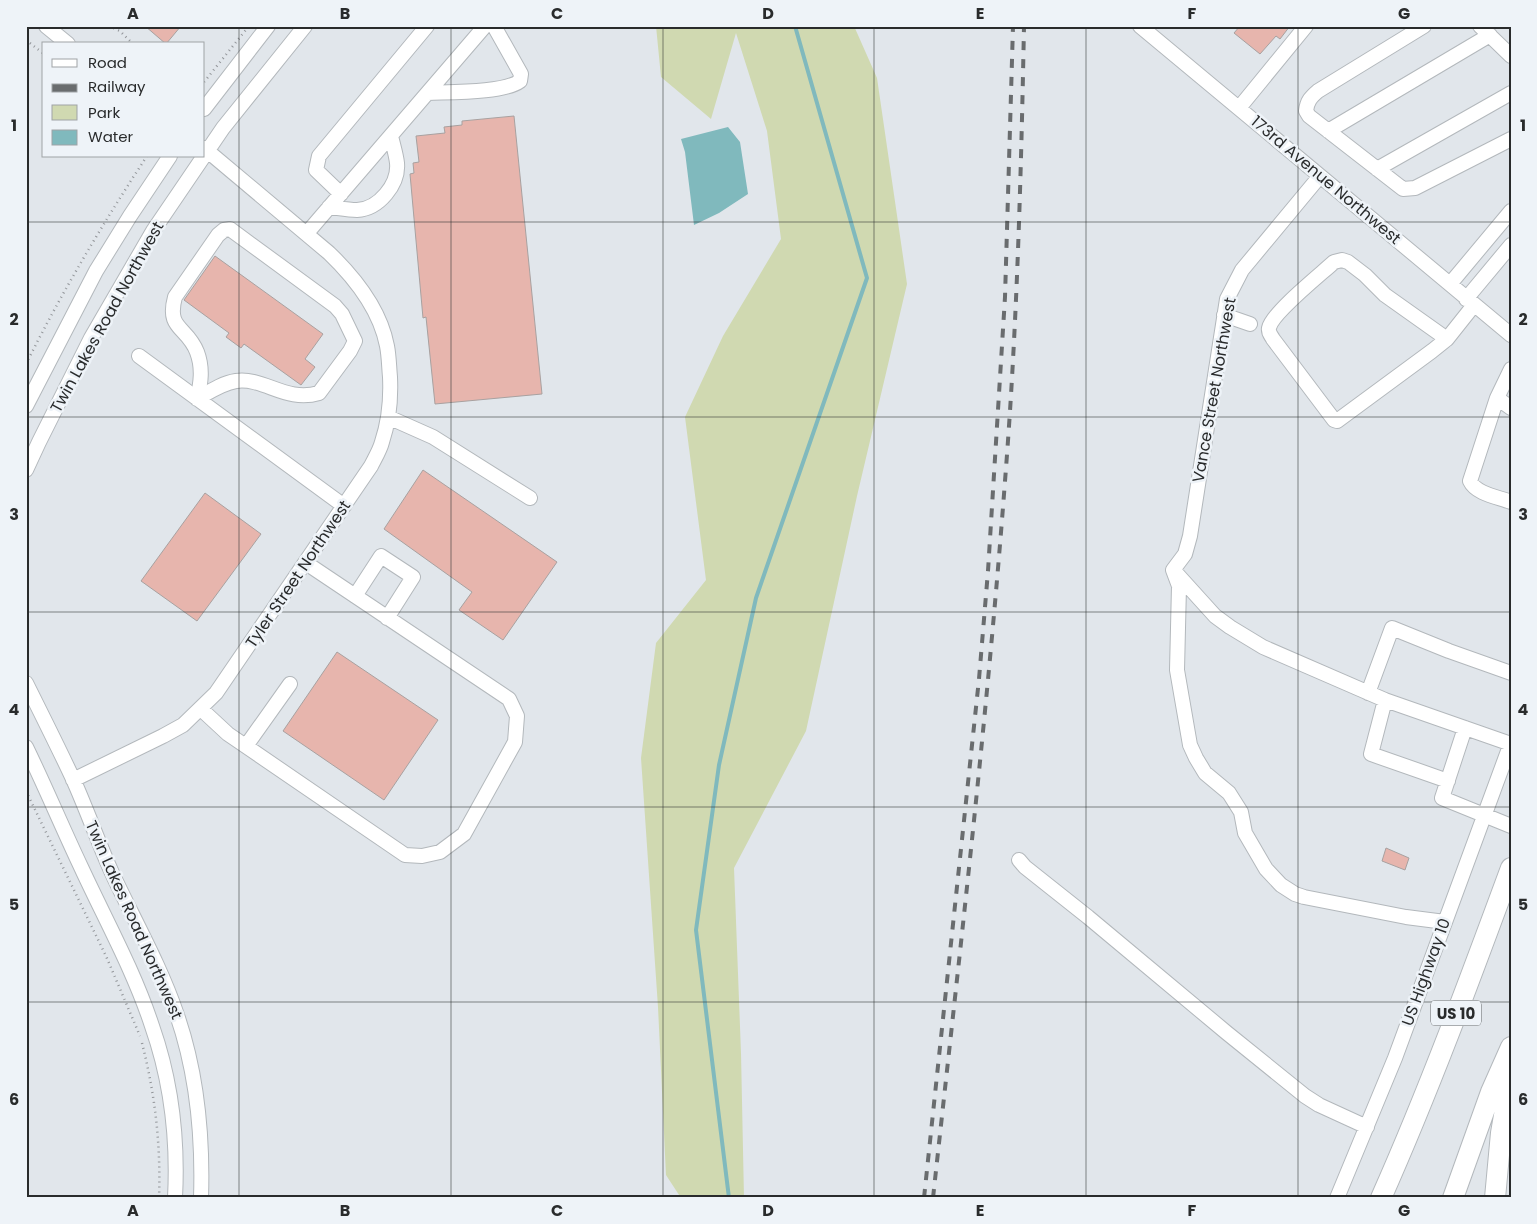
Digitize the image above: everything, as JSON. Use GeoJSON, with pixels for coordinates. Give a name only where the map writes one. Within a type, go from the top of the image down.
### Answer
{"type":"FeatureCollection","features":[{"type":"Feature","properties":{"kind":"highway","name":"US 10"},"geometry":{"type":"LineString","coordinates":[[1386,1198],[1398,1158],[1473,972],[1511,868]]}},
{"type":"Feature","properties":{"kind":"highway"},"geometry":{"type":"LineString","coordinates":[[1453,1198],[1492,1092],[1511,1047]]}},
{"type":"Feature","properties":{"kind":"highway"},"geometry":{"type":"LineString","coordinates":[[1495,1198],[1500,1133],[1511,1075]]}},
{"type":"Feature","properties":{"kind":"highway"},"geometry":{"type":"LineString","coordinates":[[1381,1198],[1398,1158]]}},
{"type":"Feature","properties":{"kind":"street"},"geometry":{"type":"LineString","coordinates":[[46,26],[66,42]]}},
{"type":"Feature","properties":{"kind":"street"},"geometry":{"type":"LineString","coordinates":[[205,108],[268,26]]}},
{"type":"Feature","properties":{"kind":"street","name":"Twin Lakes Road Northwest"},"geometry":{"type":"LineString","coordinates":[[206,149],[305,26]]}},
{"type":"Feature","properties":{"kind":"street"},"geometry":{"type":"LineString","coordinates":[[341,194],[316,170],[319,156],[427,26]]}},
{"type":"Feature","properties":{"kind":"street"},"geometry":{"type":"LineString","coordinates":[[307,233],[485,26]]}},
{"type":"Feature","properties":{"kind":"street"},"geometry":{"type":"LineString","coordinates":[[428,93],[501,88],[514,86],[520,81],[520,74],[494,26]]}},
{"type":"Feature","properties":{"kind":"street","name":"173rd Avenue Northwest"},"geometry":{"type":"LineString","coordinates":[[1140,26],[1511,335]]}},
{"type":"Feature","properties":{"kind":"street"},"geometry":{"type":"LineString","coordinates":[[1239,108],[1306,26]]}},
{"type":"Feature","properties":{"kind":"street"},"geometry":{"type":"LineString","coordinates":[[1424,26],[1312,96],[1307,104],[1306,111],[1315,122],[1328,130],[1403,189],[1415,188],[1511,139]]}},
{"type":"Feature","properties":{"kind":"street"},"geometry":{"type":"LineString","coordinates":[[1328,130],[1485,31],[1511,56]]}},
{"type":"Feature","properties":{"kind":"street"},"geometry":{"type":"LineString","coordinates":[[1377,169],[1511,93]]}},
{"type":"Feature","properties":{"kind":"street"},"geometry":{"type":"LineString","coordinates":[[329,207],[358,210],[380,201],[394,178],[397,164],[391,136]]}},
{"type":"Feature","properties":{"kind":"street","name":"Tyler Street Northwest"},"geometry":{"type":"LineString","coordinates":[[73,780],[183,725],[201,709],[225,681],[371,466],[382,442],[388,417],[391,394],[387,346],[378,318],[364,292],[348,271],[307,233],[206,149]]}},
{"type":"Feature","properties":{"kind":"street","name":"Twin Lakes Road Northwest"},"geometry":{"type":"LineString","coordinates":[[26,406],[96,271],[169,158]]}},
{"type":"Feature","properties":{"kind":"street","name":"Twin Lakes Road Northwest"},"geometry":{"type":"LineString","coordinates":[[26,470],[32,439],[120,286],[200,158]]}},
{"type":"Feature","properties":{"kind":"street","name":"Vance Street Northwest"},"geometry":{"type":"LineString","coordinates":[[1173,570],[1185,554],[1190,536],[1226,299],[1242,270],[1320,176]]}},
{"type":"Feature","properties":{"kind":"street"},"geometry":{"type":"LineString","coordinates":[[1450,284],[1511,211]]}},
{"type":"Feature","properties":{"kind":"street"},"geometry":{"type":"LineString","coordinates":[[224,230],[230,230],[335,306],[342,314],[355,341],[350,351],[318,393],[310,396],[297,396],[257,383],[238,380],[226,383],[198,399],[202,380],[196,351],[187,336],[176,324],[172,314],[172,307],[174,297],[218,235],[224,230]]}},
{"type":"Feature","properties":{"kind":"street"},"geometry":{"type":"LineString","coordinates":[[1224,315],[1260,329],[1334,420],[1337,421],[1447,339],[1470,302],[1511,244]]}},
{"type":"Feature","properties":{"kind":"street"},"geometry":{"type":"LineString","coordinates":[[1260,329],[1271,323],[1280,311],[1334,262],[1342,260],[1348,262],[1365,275],[1385,295],[1447,339]]}},
{"type":"Feature","properties":{"kind":"street"},"geometry":{"type":"LineString","coordinates":[[139,356],[344,506]]}},
{"type":"Feature","properties":{"kind":"street"},"geometry":{"type":"LineString","coordinates":[[1511,369],[1498,398],[1470,481],[1472,486],[1478,490],[1511,502]]}},
{"type":"Feature","properties":{"kind":"street"},"geometry":{"type":"LineString","coordinates":[[1498,398],[1511,408]]}},
{"type":"Feature","properties":{"kind":"street"},"geometry":{"type":"LineString","coordinates":[[388,417],[433,437],[530,498]]}},
{"type":"Feature","properties":{"kind":"street"},"geometry":{"type":"LineString","coordinates":[[355,596],[381,556],[413,577],[387,618]]}},
{"type":"Feature","properties":{"kind":"street"},"geometry":{"type":"LineString","coordinates":[[201,709],[228,734],[405,855],[422,856],[440,852],[464,834],[515,742],[517,716],[509,699],[306,563]]}},
{"type":"Feature","properties":{"kind":"street"},"geometry":{"type":"LineString","coordinates":[[1173,570],[1216,616],[1250,640],[1283,657],[1385,700],[1511,744]]}},
{"type":"Feature","properties":{"kind":"street"},"geometry":{"type":"LineString","coordinates":[[1173,570],[1179,586],[1178,670],[1190,745],[1205,773],[1228,793],[1241,812],[1245,833],[1266,869],[1281,885],[1295,894],[1304,897],[1406,917],[1445,922]]}},
{"type":"Feature","properties":{"kind":"street"},"geometry":{"type":"LineString","coordinates":[[1368,693],[1392,628],[1511,673]]}},
{"type":"Feature","properties":{"kind":"street","name":"Twin Lakes Road Northwest"},"geometry":{"type":"LineString","coordinates":[[26,683],[73,780],[113,874],[157,965],[177,1014],[191,1064],[199,1118],[202,1198]]}},
{"type":"Feature","properties":{"kind":"street"},"geometry":{"type":"LineString","coordinates":[[246,746],[290,684]]}},
{"type":"Feature","properties":{"kind":"street"},"geometry":{"type":"LineString","coordinates":[[1385,700],[1370,754],[1448,781]]}},
{"type":"Feature","properties":{"kind":"street"},"geometry":{"type":"LineString","coordinates":[[1465,728],[1442,798],[1511,826]]}},
{"type":"Feature","properties":{"kind":"street","name":"US Highway 10"},"geometry":{"type":"LineString","coordinates":[[1337,1198],[1395,1058],[1511,744]]}},
{"type":"Feature","properties":{"kind":"street","name":"Twin Lakes Road Northwest"},"geometry":{"type":"LineString","coordinates":[[26,746],[49,794],[74,854],[132,976],[153,1027],[166,1078],[170,1104],[176,1158],[175,1198]]}},
{"type":"Feature","properties":{"kind":"street"},"geometry":{"type":"LineString","coordinates":[[1019,860],[1025,867],[1088,917],[1227,1034],[1306,1096],[1319,1105],[1367,1127]]}},
{"type":"Feature","properties":{"kind":"path"},"geometry":{"type":"LineString","coordinates":[[109,26],[120,31],[131,42]]}},
{"type":"Feature","properties":{"kind":"path"},"geometry":{"type":"LineString","coordinates":[[205,81],[249,26]]}},
{"type":"Feature","properties":{"kind":"path"},"geometry":{"type":"LineString","coordinates":[[26,40],[42,52]]}},
{"type":"Feature","properties":{"kind":"path"},"geometry":{"type":"LineString","coordinates":[[26,364],[98,232],[147,158]]}},
{"type":"Feature","properties":{"kind":"path"},"geometry":{"type":"LineString","coordinates":[[26,791],[106,956],[141,1039],[159,1135],[159,1198]]}},
{"type":"Feature","properties":{"kind":"green space"},"geometry":{"type":"Polygon","coordinates":[[[656,26],[854,26],[877,78],[907,284],[857,496],[806,731],[734,868],[744,1198],[681,1198],[666,1175],[658,1007],[641,758],[656,643],[706,580],[685,417],[723,336],[781,239],[767,131],[736,33],[711,119],[661,77],[656,26]]]}},
{"type":"Feature","properties":{"kind":"water"},"geometry":{"type":"Polygon","coordinates":[[[728,127],[740,142],[748,194],[719,213],[694,225],[685,152],[681,139],[728,127]]]}},
{"type":"Feature","properties":{"kind":"building"},"geometry":{"type":"Polygon","coordinates":[[[145,26],[181,26],[168,42],[164,42],[145,26]]]}},
{"type":"Feature","properties":{"kind":"building"},"geometry":{"type":"Polygon","coordinates":[[[1240,26],[1290,26],[1280,39],[1276,36],[1260,54],[1234,33],[1240,26]]]}},
{"type":"Feature","properties":{"kind":"building"},"geometry":{"type":"Polygon","coordinates":[[[514,116],[542,394],[435,404],[426,317],[423,318],[410,174],[414,173],[413,163],[419,162],[416,136],[445,133],[444,127],[462,125],[462,121],[514,116]]]}},
{"type":"Feature","properties":{"kind":"building"},"geometry":{"type":"Polygon","coordinates":[[[215,256],[323,334],[305,359],[315,367],[301,385],[244,344],[241,348],[226,337],[229,333],[184,300],[215,256]]]}},
{"type":"Feature","properties":{"kind":"building"},"geometry":{"type":"Polygon","coordinates":[[[423,470],[557,562],[503,640],[459,610],[472,592],[384,529],[423,470]]]}},
{"type":"Feature","properties":{"kind":"building"},"geometry":{"type":"Polygon","coordinates":[[[205,493],[261,534],[197,621],[141,581],[205,493]]]}},
{"type":"Feature","properties":{"kind":"building"},"geometry":{"type":"Polygon","coordinates":[[[337,652],[438,720],[384,800],[283,731],[337,652]]]}},
{"type":"Feature","properties":{"kind":"building"},"geometry":{"type":"Polygon","coordinates":[[[1386,848],[1409,858],[1405,870],[1382,861],[1386,848]]]}},
{"type":"Feature","properties":{"kind":"waterway"},"geometry":{"type":"LineString","coordinates":[[729,1198],[696,930],[719,765],[756,598],[867,278],[795,26]]}},
{"type":"Feature","properties":{"kind":"railway"},"geometry":{"type":"LineString","coordinates":[[924,1198],[979,679],[988,571],[1005,297],[1013,26]]}},
{"type":"Feature","properties":{"kind":"railway"},"geometry":{"type":"LineString","coordinates":[[933,1198],[981,750],[1005,481],[1018,253],[1024,26]]}}]}
